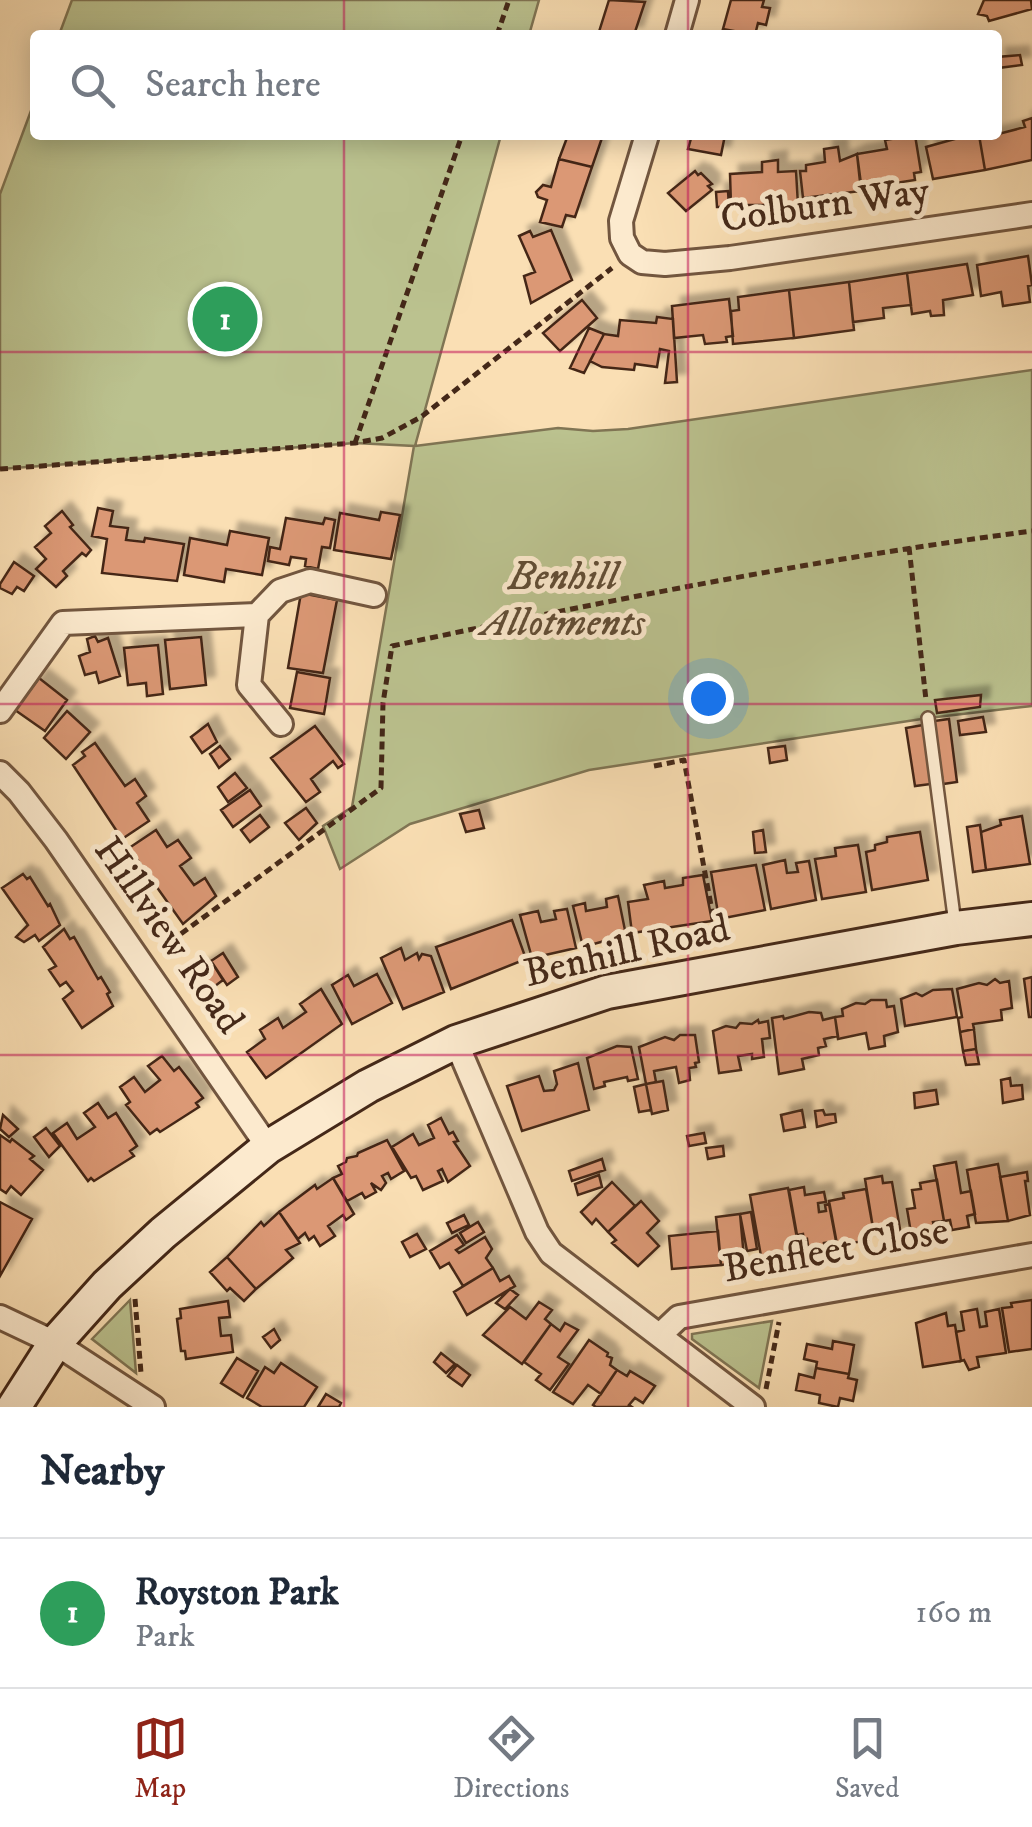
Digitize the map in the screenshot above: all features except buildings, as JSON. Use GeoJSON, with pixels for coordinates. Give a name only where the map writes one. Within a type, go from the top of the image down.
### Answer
{"type":"FeatureCollection","features":[{"type":"Feature","properties":{"kind":"street"},"geometry":{"type":"LineString","coordinates":[[679,30],[688,0]]}},
{"type":"Feature","properties":{"kind":"street"},"geometry":{"type":"LineString","coordinates":[[630,254],[622,238],[621,221],[645,140]]}},
{"type":"Feature","properties":{"kind":"street","name":"Colburn Way"},"geometry":{"type":"LineString","coordinates":[[630,254],[642,262],[665,264],[714,260],[1032,214]]}},
{"type":"Feature","properties":{"kind":"street"},"geometry":{"type":"LineString","coordinates":[[281,724],[249,685],[257,615],[280,591],[310,581],[374,595]]}},
{"type":"Feature","properties":{"kind":"street"},"geometry":{"type":"LineString","coordinates":[[0,711],[63,623],[257,615]]}},
{"type":"Feature","properties":{"kind":"street","name":"Hillview Road"},"geometry":{"type":"LineString","coordinates":[[0,773],[20,792],[56,840],[268,1147]]}},
{"type":"Feature","properties":{"kind":"street","name":"Benhill Road"},"geometry":{"type":"LineString","coordinates":[[14,1407],[55,1343],[132,1262],[268,1147],[368,1086],[456,1042],[608,992],[956,928],[1032,920]]}},
{"type":"Feature","properties":{"kind":"street"},"geometry":{"type":"LineString","coordinates":[[456,1042],[537,1232],[551,1254],[660,1335],[760,1398]]}},
{"type":"Feature","properties":{"kind":"street","name":"Benfleet Close"},"geometry":{"type":"LineString","coordinates":[[660,1335],[679,1317],[1032,1255]]}},
{"type":"Feature","properties":{"kind":"street"},"geometry":{"type":"LineString","coordinates":[[0,1317],[55,1343],[148,1404]]}},
{"type":"Feature","properties":{"kind":"lane"},"geometry":{"type":"LineString","coordinates":[[928,718],[956,928]]}},
{"type":"Feature","properties":{"kind":"path"},"geometry":{"type":"LineString","coordinates":[[498,30],[509,0]]}},
{"type":"Feature","properties":{"kind":"path"},"geometry":{"type":"LineString","coordinates":[[355,444],[460,140]]}},
{"type":"Feature","properties":{"kind":"path"},"geometry":{"type":"LineString","coordinates":[[0,470],[355,444],[382,438],[421,416],[630,254]]}},
{"type":"Feature","properties":{"kind":"path"},"geometry":{"type":"LineString","coordinates":[[142,962],[381,788],[383,703],[392,646],[644,593],[910,547],[1032,531]]}},
{"type":"Feature","properties":{"kind":"path"},"geometry":{"type":"LineString","coordinates":[[910,547],[928,718]]}},
{"type":"Feature","properties":{"kind":"path"},"geometry":{"type":"LineString","coordinates":[[654,766],[684,760],[723,971]]}},
{"type":"Feature","properties":{"kind":"path"},"geometry":{"type":"LineString","coordinates":[[132,1262],[148,1404]]}},
{"type":"Feature","properties":{"kind":"path"},"geometry":{"type":"LineString","coordinates":[[760,1398],[784,1299]]}},
{"type":"Feature","properties":{"kind":"green space"},"geometry":{"type":"Polygon","coordinates":[[[72,0],[539,0],[530,30],[61,30],[72,0]]]}},
{"type":"Feature","properties":{"kind":"green space","name":"Benhill Allotments"},"geometry":{"type":"Polygon","coordinates":[[[30,113],[30,140],[500,140],[415,446],[558,428],[628,429],[1032,370],[1032,706],[589,770],[410,824],[340,869],[323,826],[352,807],[414,446],[355,443],[0,469],[0,194],[30,113]]]}},
{"type":"Feature","properties":{"kind":"green space"},"geometry":{"type":"Polygon","coordinates":[[[130,1300],[136,1373],[92,1339],[130,1300]]]}},
{"type":"Feature","properties":{"kind":"green space"},"geometry":{"type":"Polygon","coordinates":[[[772,1321],[759,1388],[692,1339],[692,1334],[772,1321]]]}},
{"type":"Feature","properties":{"kind":"place","name":"Royston Park"},"geometry":{"type":"Point","coordinates":[225,319]}}]}
